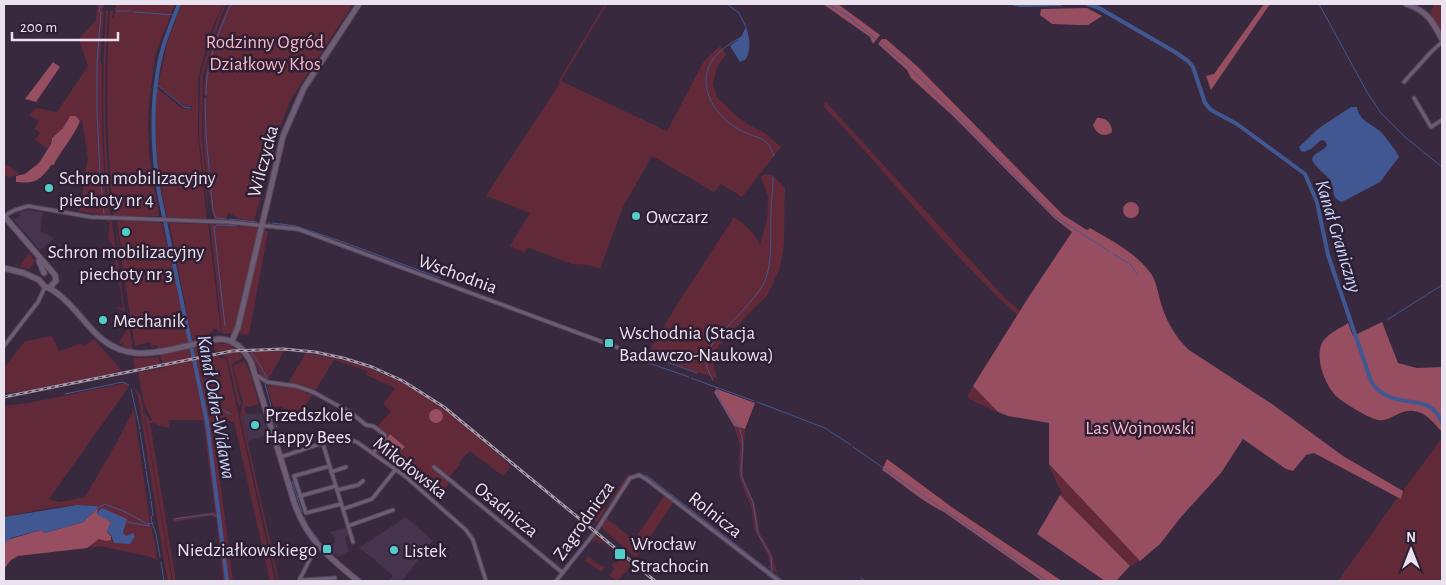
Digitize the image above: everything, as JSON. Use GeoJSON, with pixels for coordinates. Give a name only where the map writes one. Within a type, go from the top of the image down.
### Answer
{"type":"FeatureCollection","features":[{"type":"Feature","properties":{"kind":"main road","name":"Wilczycka"},"geometry":{"type":"LineString","coordinates":[[232,341],[236,332],[283,136],[304,88],[359,4]]}},
{"type":"Feature","properties":{"kind":"main road"},"geometry":{"type":"LineString","coordinates":[[1406,4],[1419,9],[1429,17],[1442,40]]}},
{"type":"Feature","properties":{"kind":"main road"},"geometry":{"type":"LineString","coordinates":[[4,216],[42,264],[42,276],[50,286],[64,298],[94,333],[107,343],[133,352],[160,351],[219,338],[232,341],[246,354],[255,376],[299,515],[306,530],[317,545],[358,581]]}},
{"type":"Feature","properties":{"kind":"main road"},"geometry":{"type":"LineString","coordinates":[[29,246],[56,277],[50,286]]}},
{"type":"Feature","properties":{"kind":"main road"},"geometry":{"type":"LineString","coordinates":[[4,268],[42,276],[51,272]]}},
{"type":"Feature","properties":{"kind":"street"},"geometry":{"type":"LineString","coordinates":[[1404,82],[1442,40]]}},
{"type":"Feature","properties":{"kind":"street"},"geometry":{"type":"LineString","coordinates":[[1414,98],[1431,127],[1442,120]]}},
{"type":"Feature","properties":{"kind":"street","name":"Wschodnia"},"geometry":{"type":"LineString","coordinates":[[4,216],[28,206],[91,217],[227,222],[298,229],[643,357]]}},
{"type":"Feature","properties":{"kind":"street"},"geometry":{"type":"LineString","coordinates":[[4,346],[50,286]]}},
{"type":"Feature","properties":{"kind":"street"},"geometry":{"type":"LineString","coordinates":[[255,376],[268,382],[291,385],[313,392],[348,410],[366,425],[373,426],[385,435],[385,438],[373,453]]}},
{"type":"Feature","properties":{"kind":"street","name":"Mikołowska"},"geometry":{"type":"LineString","coordinates":[[280,457],[337,440],[352,440],[396,469],[470,533],[476,546],[486,581]]}},
{"type":"Feature","properties":{"kind":"street"},"geometry":{"type":"LineString","coordinates":[[323,444],[353,542]]}},
{"type":"Feature","properties":{"kind":"street"},"geometry":{"type":"LineString","coordinates":[[330,466],[294,476],[306,513],[341,504]]}},
{"type":"Feature","properties":{"kind":"street","name":"Osadnicza"},"geometry":{"type":"LineString","coordinates":[[434,467],[563,573]]}},
{"type":"Feature","properties":{"kind":"street"},"geometry":{"type":"LineString","coordinates":[[331,472],[346,468]]}},
{"type":"Feature","properties":{"kind":"street"},"geometry":{"type":"LineString","coordinates":[[343,509],[372,500],[396,469]]}},
{"type":"Feature","properties":{"kind":"street","name":"Zagrodnicza"},"geometry":{"type":"LineString","coordinates":[[556,581],[596,531],[630,478],[634,476]]}},
{"type":"Feature","properties":{"kind":"street","name":"Rolnicza"},"geometry":{"type":"LineString","coordinates":[[634,476],[646,479],[779,581]]}},
{"type":"Feature","properties":{"kind":"street"},"geometry":{"type":"LineString","coordinates":[[300,496],[358,485],[363,481]]}},
{"type":"Feature","properties":{"kind":"street"},"geometry":{"type":"LineString","coordinates":[[348,526],[393,510]]}},
{"type":"Feature","properties":{"kind":"street"},"geometry":{"type":"LineString","coordinates":[[317,545],[299,580],[335,578]]}},
{"type":"Feature","properties":{"kind":"shaded area"},"geometry":{"type":"Polygon","coordinates":[[[28,210],[43,212],[40,231],[54,238],[40,250],[14,220],[20,216],[20,212],[28,210]]]}},
{"type":"Feature","properties":{"kind":"shaded area","name":"Przedszkole Happy Bees"},"geometry":{"type":"Polygon","coordinates":[[[261,413],[269,435],[248,441],[242,415],[261,413]]]}},
{"type":"Feature","properties":{"kind":"shaded area","name":"Listek"},"geometry":{"type":"Polygon","coordinates":[[[406,517],[433,541],[402,581],[389,581],[393,576],[359,548],[406,517]]]}},
{"type":"Feature","properties":{"kind":"shaded area"},"geometry":{"type":"Polygon","coordinates":[[[346,528],[348,535],[345,538],[349,551],[338,557],[327,548],[335,542],[330,532],[346,528]]]}},
{"type":"Feature","properties":{"kind":"green space"},"geometry":{"type":"Polygon","coordinates":[[[97,4],[105,4],[102,9],[104,12],[100,61],[102,66],[102,127],[106,197],[111,216],[78,211],[83,203],[83,183],[88,159],[82,120],[80,121],[76,116],[68,118],[63,128],[52,138],[48,149],[35,140],[40,133],[34,129],[39,121],[29,115],[36,108],[57,112],[88,66],[79,39],[96,20],[97,4]]]}},
{"type":"Feature","properties":{"kind":"green space"},"geometry":{"type":"Polygon","coordinates":[[[116,4],[175,4],[155,55],[148,113],[149,155],[159,216],[114,216],[113,214],[109,163],[107,87],[110,11],[113,11],[112,18],[114,18],[116,4]]]}},
{"type":"Feature","properties":{"kind":"green space"},"geometry":{"type":"Polygon","coordinates":[[[182,4],[223,4],[212,29],[198,77],[198,136],[207,220],[167,217],[158,169],[155,121],[157,88],[182,108],[192,110],[192,106],[184,106],[158,85],[167,43],[182,4]]]}},
{"type":"Feature","properties":{"kind":"green space"},"geometry":{"type":"Polygon","coordinates":[[[224,4],[226,4],[203,75],[202,135],[209,219],[199,137],[200,77],[216,23],[224,4]]]}},
{"type":"Feature","properties":{"kind":"green space","name":"Rodzinny Ogród Działkowy Kłos"},"geometry":{"type":"Polygon","coordinates":[[[229,4],[353,4],[291,99],[282,121],[254,221],[239,219],[228,212],[226,221],[214,219],[206,175],[203,129],[204,99],[207,97],[204,95],[206,72],[215,37],[229,4]]]}},
{"type":"Feature","properties":{"kind":"green space"},"geometry":{"type":"Polygon","coordinates":[[[605,4],[607,4],[561,81],[667,131],[704,61],[720,46],[726,54],[717,67],[713,84],[717,97],[734,114],[747,124],[765,133],[781,147],[742,197],[721,184],[714,192],[652,156],[623,207],[600,269],[589,265],[572,264],[527,247],[525,253],[510,246],[530,213],[486,196],[560,83],[558,82],[605,4]]]}},
{"type":"Feature","properties":{"kind":"green space"},"geometry":{"type":"Polygon","coordinates":[[[823,4],[838,4],[880,35],[873,44],[870,37],[823,4]]]}},
{"type":"Feature","properties":{"kind":"green space"},"geometry":{"type":"Polygon","coordinates":[[[1264,4],[1270,4],[1211,90],[1206,76],[1214,74],[1264,4]]]}},
{"type":"Feature","properties":{"kind":"green space"},"geometry":{"type":"Polygon","coordinates":[[[1435,4],[1442,4],[1442,34],[1430,13],[1435,4]]]}},
{"type":"Feature","properties":{"kind":"green space"},"geometry":{"type":"Polygon","coordinates":[[[1087,8],[1102,16],[1088,25],[1079,25],[1052,24],[1040,15],[1041,9],[1087,8]]]}},
{"type":"Feature","properties":{"kind":"green space"},"geometry":{"type":"Polygon","coordinates":[[[106,10],[108,11],[105,122],[110,207],[106,184],[103,123],[106,10]]]}},
{"type":"Feature","properties":{"kind":"green space","name":"Las Wojnowski"},"geometry":{"type":"Polygon","coordinates":[[[882,39],[886,39],[918,67],[1063,215],[1087,230],[1090,228],[1124,248],[1146,267],[1157,287],[1162,307],[1171,327],[1189,350],[1272,404],[1343,456],[1403,491],[1401,499],[1314,453],[1306,455],[1293,471],[1286,469],[1243,439],[1221,473],[1181,517],[1160,544],[1140,561],[1049,464],[1049,423],[1008,416],[998,412],[973,386],[1072,232],[1054,218],[953,116],[911,78],[907,70],[878,44],[882,39]]]}},
{"type":"Feature","properties":{"kind":"green space"},"geometry":{"type":"Polygon","coordinates":[[[53,62],[60,67],[36,102],[25,99],[53,62]]]}},
{"type":"Feature","properties":{"kind":"green space"},"geometry":{"type":"Polygon","coordinates":[[[826,102],[1004,297],[1020,311],[1017,315],[942,239],[823,106],[826,102]]]}},
{"type":"Feature","properties":{"kind":"green space"},"geometry":{"type":"Polygon","coordinates":[[[70,116],[76,116],[80,121],[53,166],[52,164],[37,180],[16,182],[16,176],[25,174],[39,163],[51,144],[52,138],[63,128],[70,116]]]}},
{"type":"Feature","properties":{"kind":"green space"},"geometry":{"type":"Polygon","coordinates":[[[1097,118],[1108,121],[1112,132],[1106,135],[1098,133],[1093,125],[1097,118]]]}},
{"type":"Feature","properties":{"kind":"green space"},"geometry":{"type":"Polygon","coordinates":[[[4,163],[19,174],[9,177],[4,175],[4,163]]]}},
{"type":"Feature","properties":{"kind":"green space"},"geometry":{"type":"Polygon","coordinates":[[[765,174],[772,175],[785,188],[784,244],[780,268],[767,296],[716,349],[713,361],[717,379],[648,355],[680,300],[734,217],[749,230],[760,245],[767,219],[768,196],[761,177],[765,174]]]}},
{"type":"Feature","properties":{"kind":"green space"},"geometry":{"type":"Polygon","coordinates":[[[1131,202],[1137,204],[1139,210],[1137,216],[1131,218],[1125,216],[1123,210],[1125,204],[1131,202]]]}},
{"type":"Feature","properties":{"kind":"green space"},"geometry":{"type":"Polygon","coordinates":[[[99,218],[110,219],[112,223],[125,312],[116,307],[123,308],[119,271],[116,269],[112,244],[108,239],[110,222],[99,218]]]}},
{"type":"Feature","properties":{"kind":"green space"},"geometry":{"type":"Polygon","coordinates":[[[128,220],[162,223],[183,314],[187,313],[169,223],[208,224],[221,333],[217,329],[213,329],[209,336],[213,356],[219,356],[220,359],[226,358],[275,581],[270,581],[234,422],[214,418],[217,458],[233,581],[223,581],[216,517],[206,516],[176,522],[172,518],[215,512],[203,420],[168,420],[170,427],[150,423],[176,581],[173,581],[144,411],[150,421],[152,420],[144,403],[138,372],[164,368],[157,345],[151,346],[150,342],[135,346],[119,247],[121,246],[117,222],[128,220]]]}},
{"type":"Feature","properties":{"kind":"green space"},"geometry":{"type":"Polygon","coordinates":[[[210,223],[235,224],[240,227],[241,224],[256,226],[258,230],[233,333],[222,333],[210,223]]]}},
{"type":"Feature","properties":{"kind":"green space"},"geometry":{"type":"Polygon","coordinates":[[[261,231],[268,231],[249,335],[241,334],[239,332],[261,231]]]}},
{"type":"Feature","properties":{"kind":"green space"},"geometry":{"type":"Polygon","coordinates":[[[29,253],[35,261],[29,269],[14,265],[20,266],[29,253]]]}},
{"type":"Feature","properties":{"kind":"green space"},"geometry":{"type":"Polygon","coordinates":[[[1382,322],[1398,363],[1417,368],[1442,367],[1441,431],[1425,415],[1418,412],[1406,411],[1388,419],[1374,419],[1338,398],[1327,384],[1320,362],[1320,347],[1325,338],[1348,323],[1353,336],[1382,322]]]}},
{"type":"Feature","properties":{"kind":"green space"},"geometry":{"type":"Polygon","coordinates":[[[129,326],[133,349],[122,346],[122,341],[120,345],[119,343],[129,326]]]}},
{"type":"Feature","properties":{"kind":"green space"},"geometry":{"type":"Polygon","coordinates":[[[52,336],[59,351],[80,343],[84,346],[94,339],[122,371],[29,391],[4,393],[4,368],[25,341],[52,336]]]}},
{"type":"Feature","properties":{"kind":"green space"},"geometry":{"type":"Polygon","coordinates":[[[213,343],[227,344],[236,349],[215,352],[213,343]]]}},
{"type":"Feature","properties":{"kind":"green space"},"geometry":{"type":"Polygon","coordinates":[[[249,351],[284,351],[268,380],[261,376],[249,351]]]}},
{"type":"Feature","properties":{"kind":"green space"},"geometry":{"type":"Polygon","coordinates":[[[238,352],[243,358],[233,363],[232,366],[241,403],[239,408],[227,357],[224,357],[224,354],[238,352]]]}},
{"type":"Feature","properties":{"kind":"green space"},"geometry":{"type":"Polygon","coordinates":[[[306,353],[343,360],[378,372],[396,379],[429,397],[470,429],[511,466],[503,476],[470,451],[459,462],[460,465],[447,479],[450,482],[436,499],[377,451],[388,436],[377,427],[391,411],[383,404],[395,388],[366,375],[368,371],[334,360],[315,391],[288,383],[306,353]]]}},
{"type":"Feature","properties":{"kind":"green space"},"geometry":{"type":"Polygon","coordinates":[[[158,356],[160,364],[135,369],[133,358],[156,358],[158,356]]]}},
{"type":"Feature","properties":{"kind":"green space"},"geometry":{"type":"Polygon","coordinates":[[[244,361],[250,372],[259,404],[244,408],[247,415],[242,416],[279,581],[277,581],[240,416],[243,402],[233,367],[244,361]]]}},
{"type":"Feature","properties":{"kind":"green space"},"geometry":{"type":"Polygon","coordinates":[[[125,383],[129,385],[128,388],[49,499],[60,502],[85,497],[134,409],[157,560],[100,546],[87,548],[99,539],[111,540],[112,538],[112,541],[130,544],[135,534],[125,536],[123,533],[125,529],[102,508],[98,512],[97,506],[62,507],[4,517],[4,406],[29,403],[125,383]]]}},
{"type":"Feature","properties":{"kind":"green space"},"geometry":{"type":"Polygon","coordinates":[[[267,386],[289,386],[305,391],[306,394],[313,394],[299,414],[306,423],[280,406],[273,407],[267,386]]]}},
{"type":"Feature","properties":{"kind":"green space"},"geometry":{"type":"Polygon","coordinates":[[[973,386],[998,412],[967,397],[973,386]]]}},
{"type":"Feature","properties":{"kind":"green space"},"geometry":{"type":"Polygon","coordinates":[[[134,387],[141,396],[172,581],[168,581],[164,561],[138,397],[134,387]]]}},
{"type":"Feature","properties":{"kind":"green space"},"geometry":{"type":"Polygon","coordinates":[[[717,389],[755,403],[745,429],[734,426],[714,392],[717,389]]]}},
{"type":"Feature","properties":{"kind":"green space"},"geometry":{"type":"Polygon","coordinates":[[[436,409],[441,411],[443,416],[441,421],[436,423],[431,421],[429,416],[431,411],[436,409]]]}},
{"type":"Feature","properties":{"kind":"green space"},"geometry":{"type":"Polygon","coordinates":[[[734,426],[745,429],[743,477],[755,504],[760,533],[772,554],[777,573],[768,567],[770,565],[768,555],[754,529],[752,509],[740,479],[740,445],[734,426]]]}},
{"type":"Feature","properties":{"kind":"green space"},"geometry":{"type":"Polygon","coordinates":[[[390,434],[405,447],[389,460],[377,451],[390,434]]]}},
{"type":"Feature","properties":{"kind":"green space"},"geometry":{"type":"Polygon","coordinates":[[[1442,438],[1442,581],[1338,581],[1398,497],[1401,499],[1403,491],[1442,438]]]}},
{"type":"Feature","properties":{"kind":"green space"},"geometry":{"type":"Polygon","coordinates":[[[887,459],[953,508],[1062,581],[1042,581],[944,512],[920,498],[882,470],[887,459]]]}},
{"type":"Feature","properties":{"kind":"green space"},"geometry":{"type":"Polygon","coordinates":[[[1049,464],[1140,561],[1130,566],[1060,495],[1062,493],[1049,464]]]}},
{"type":"Feature","properties":{"kind":"green space"},"geometry":{"type":"Polygon","coordinates":[[[628,474],[630,475],[598,521],[591,522],[588,520],[607,506],[628,474]]]}},
{"type":"Feature","properties":{"kind":"green space"},"geometry":{"type":"Polygon","coordinates":[[[1060,495],[1130,566],[1116,581],[1105,581],[1037,534],[1060,495]]]}},
{"type":"Feature","properties":{"kind":"green space"},"geometry":{"type":"Polygon","coordinates":[[[664,496],[673,503],[636,558],[601,527],[607,519],[634,540],[664,496]]]}},
{"type":"Feature","properties":{"kind":"green space"},"geometry":{"type":"Polygon","coordinates":[[[98,508],[97,513],[111,522],[107,532],[111,536],[111,540],[99,539],[87,548],[18,556],[11,560],[4,569],[4,544],[7,540],[41,530],[45,533],[83,522],[98,508]]]}},
{"type":"Feature","properties":{"kind":"green space"},"geometry":{"type":"Polygon","coordinates":[[[596,536],[631,565],[618,581],[609,576],[614,569],[612,566],[614,562],[617,563],[618,558],[602,542],[598,543],[597,539],[594,542],[592,541],[596,536]]]}},
{"type":"Feature","properties":{"kind":"green space"},"geometry":{"type":"Polygon","coordinates":[[[588,555],[598,564],[605,567],[601,572],[585,561],[588,555]]]}},
{"type":"Feature","properties":{"kind":"water"},"geometry":{"type":"Polygon","coordinates":[[[746,27],[749,51],[746,59],[740,62],[730,46],[741,37],[746,27]]]}},
{"type":"Feature","properties":{"kind":"water"},"geometry":{"type":"Polygon","coordinates":[[[1351,107],[1357,107],[1363,119],[1381,132],[1399,157],[1380,182],[1342,202],[1336,199],[1329,179],[1312,160],[1314,155],[1327,145],[1325,141],[1321,140],[1311,149],[1304,152],[1299,147],[1319,128],[1351,107]]]}},
{"type":"Feature","properties":{"kind":"water"},"geometry":{"type":"Polygon","coordinates":[[[77,505],[97,506],[98,508],[83,522],[45,533],[41,530],[11,538],[4,544],[4,517],[77,505]]]}},
{"type":"Feature","properties":{"kind":"water"},"geometry":{"type":"Polygon","coordinates":[[[102,508],[127,519],[123,533],[126,536],[133,533],[135,536],[130,544],[114,543],[111,535],[107,532],[111,522],[96,514],[102,508]]]}},
{"type":"Feature","properties":{"kind":"waterway"},"geometry":{"type":"LineString","coordinates":[[101,4],[99,11],[101,13],[97,61],[97,112],[104,214]]}},
{"type":"Feature","properties":{"kind":"waterway","name":"Kanał Odra-Widawa"},"geometry":{"type":"LineString","coordinates":[[179,4],[165,42],[157,72],[153,124],[155,158],[159,193],[207,422],[227,581]]}},
{"type":"Feature","properties":{"kind":"waterway"},"geometry":{"type":"LineString","coordinates":[[206,95],[208,72],[214,48],[231,4]]}},
{"type":"Feature","properties":{"kind":"waterway"},"geometry":{"type":"LineString","coordinates":[[727,4],[739,13],[746,27]]}},
{"type":"Feature","properties":{"kind":"waterway"},"geometry":{"type":"LineString","coordinates":[[828,4],[846,15],[877,40]]}},
{"type":"Feature","properties":{"kind":"waterway","name":"Kanał Graniczny"},"geometry":{"type":"LineString","coordinates":[[1015,4],[1060,4]]}},
{"type":"Feature","properties":{"kind":"waterway","name":"Kanał Graniczny"},"geometry":{"type":"LineString","coordinates":[[1088,4],[1099,8],[1188,61],[1193,67],[1205,103],[1211,110],[1237,124],[1305,174],[1317,202],[1328,255],[1371,381],[1378,390],[1395,399],[1428,406],[1436,412],[1442,422]]}},
{"type":"Feature","properties":{"kind":"waterway"},"geometry":{"type":"LineString","coordinates":[[1319,4],[1380,112],[1405,137],[1442,167]]}},
{"type":"Feature","properties":{"kind":"waterway"},"geometry":{"type":"LineString","coordinates":[[117,11],[130,11]]}},
{"type":"Feature","properties":{"kind":"waterway"},"geometry":{"type":"LineString","coordinates":[[134,12],[174,15]]}},
{"type":"Feature","properties":{"kind":"waterway"},"geometry":{"type":"LineString","coordinates":[[741,37],[723,49],[713,59],[707,72],[706,87],[716,110],[735,127],[765,141],[774,156]]}},
{"type":"Feature","properties":{"kind":"waterway"},"geometry":{"type":"LineString","coordinates":[[881,43],[910,68],[1054,216],[1109,251]]}},
{"type":"Feature","properties":{"kind":"waterway"},"geometry":{"type":"LineString","coordinates":[[156,84],[184,107],[191,108]]}},
{"type":"Feature","properties":{"kind":"waterway"},"geometry":{"type":"LineString","coordinates":[[205,98],[206,135],[213,211],[216,218],[226,219]]}},
{"type":"Feature","properties":{"kind":"waterway"},"geometry":{"type":"LineString","coordinates":[[713,380],[706,362],[713,343],[755,296],[768,273],[773,177]]}},
{"type":"Feature","properties":{"kind":"waterway"},"geometry":{"type":"LineString","coordinates":[[229,219],[257,222]]}},
{"type":"Feature","properties":{"kind":"waterway"},"geometry":{"type":"LineString","coordinates":[[272,223],[296,226],[349,244]]}},
{"type":"Feature","properties":{"kind":"waterway"},"geometry":{"type":"LineString","coordinates":[[225,326],[214,227],[218,225],[236,226]]}},
{"type":"Feature","properties":{"kind":"waterway"},"geometry":{"type":"LineString","coordinates":[[268,228],[298,231],[395,267]]}},
{"type":"Feature","properties":{"kind":"waterway"},"geometry":{"type":"LineString","coordinates":[[351,245],[440,278]]}},
{"type":"Feature","properties":{"kind":"waterway"},"geometry":{"type":"LineString","coordinates":[[1113,254],[1130,264],[1138,275]]}},
{"type":"Feature","properties":{"kind":"waterway"},"geometry":{"type":"LineString","coordinates":[[1387,320],[1442,285]]}},
{"type":"Feature","properties":{"kind":"waterway","name":"Kanał Odra-Widawa"},"geometry":{"type":"LineString","coordinates":[[181,321],[187,321]]}},
{"type":"Feature","properties":{"kind":"waterway"},"geometry":{"type":"LineString","coordinates":[[251,352],[268,380]]}},
{"type":"Feature","properties":{"kind":"waterway"},"geometry":{"type":"LineString","coordinates":[[620,353],[689,377]]}},
{"type":"Feature","properties":{"kind":"waterway"},"geometry":{"type":"LineString","coordinates":[[650,356],[697,373]]}},
{"type":"Feature","properties":{"kind":"waterway"},"geometry":{"type":"LineString","coordinates":[[691,378],[754,401]]}},
{"type":"Feature","properties":{"kind":"waterway"},"geometry":{"type":"LineString","coordinates":[[65,394],[123,382],[129,385]]}},
{"type":"Feature","properties":{"kind":"waterway"},"geometry":{"type":"LineString","coordinates":[[265,384],[278,432]]}},
{"type":"Feature","properties":{"kind":"waterway"},"geometry":{"type":"LineString","coordinates":[[716,387],[721,403],[740,429],[743,444],[742,478],[753,502],[758,534],[771,556],[772,573]]}},
{"type":"Feature","properties":{"kind":"waterway"},"geometry":{"type":"LineString","coordinates":[[131,389],[140,429]]}},
{"type":"Feature","properties":{"kind":"waterway"},"geometry":{"type":"LineString","coordinates":[[203,400],[231,414]]}},
{"type":"Feature","properties":{"kind":"waterway"},"geometry":{"type":"LineString","coordinates":[[757,402],[825,428],[851,445]]}},
{"type":"Feature","properties":{"kind":"waterway"},"geometry":{"type":"LineString","coordinates":[[140,432],[146,469]]}},
{"type":"Feature","properties":{"kind":"waterway"},"geometry":{"type":"LineString","coordinates":[[853,447],[939,506]]}},
{"type":"Feature","properties":{"kind":"waterway"},"geometry":{"type":"LineString","coordinates":[[146,471],[151,499]]}},
{"type":"Feature","properties":{"kind":"waterway"},"geometry":{"type":"LineString","coordinates":[[646,475],[783,581]]}},
{"type":"Feature","properties":{"kind":"waterway"},"geometry":{"type":"LineString","coordinates":[[292,481],[302,512]]}},
{"type":"Feature","properties":{"kind":"waterway"},"geometry":{"type":"LineString","coordinates":[[650,484],[675,503]]}},
{"type":"Feature","properties":{"kind":"waterway"},"geometry":{"type":"LineString","coordinates":[[151,501],[153,514],[151,518],[160,557]]}},
{"type":"Feature","properties":{"kind":"waterway"},"geometry":{"type":"LineString","coordinates":[[98,508],[105,504],[148,524],[154,523]]}},
{"type":"Feature","properties":{"kind":"waterway"},"geometry":{"type":"LineString","coordinates":[[942,508],[1047,581]]}},
{"type":"Feature","properties":{"kind":"waterway"},"geometry":{"type":"LineString","coordinates":[[174,519],[212,514],[219,517]]}},
{"type":"Feature","properties":{"kind":"waterway"},"geometry":{"type":"LineString","coordinates":[[304,517],[307,525],[318,539]]}},
{"type":"Feature","properties":{"kind":"waterway"},"geometry":{"type":"LineString","coordinates":[[127,522],[149,526],[149,524]]}},
{"type":"Feature","properties":{"kind":"waterway"},"geometry":{"type":"LineString","coordinates":[[736,550],[741,554]]}},
{"type":"Feature","properties":{"kind":"waterway"},"geometry":{"type":"LineString","coordinates":[[161,562],[164,581]]}},
{"type":"Feature","properties":{"kind":"waterway"},"geometry":{"type":"LineString","coordinates":[[751,562],[775,581]]}},
{"type":"Feature","properties":{"kind":"waterway"},"geometry":{"type":"LineString","coordinates":[[861,578],[865,581]]}},
{"type":"Feature","properties":{"kind":"railway"},"geometry":{"type":"LineString","coordinates":[[4,397],[232,351],[283,349],[315,352],[343,358],[372,367],[403,381],[444,407],[655,581]]}},
{"type":"Feature","properties":{"kind":"place","name":"Schron mobilizacyjny piechoty nr 4"},"geometry":{"type":"Point","coordinates":[49,188]}},
{"type":"Feature","properties":{"kind":"place","name":"Owczarz"},"geometry":{"type":"Point","coordinates":[636,216]}},
{"type":"Feature","properties":{"kind":"place","name":"Schron mobilizacyjny piechoty nr 3"},"geometry":{"type":"Point","coordinates":[126,232]}},
{"type":"Feature","properties":{"kind":"place","name":"Mechanik"},"geometry":{"type":"Point","coordinates":[103,320]}},
{"type":"Feature","properties":{"kind":"place","name":"Wschodnia (Stacja Badawczo-Naukowa)"},"geometry":{"type":"Point","coordinates":[609,343]}},
{"type":"Feature","properties":{"kind":"place","name":"Przedszkole Happy Bees"},"geometry":{"type":"Point","coordinates":[255,425]}},
{"type":"Feature","properties":{"kind":"place","name":"Niedziałkowskiego"},"geometry":{"type":"Point","coordinates":[327,549]}},
{"type":"Feature","properties":{"kind":"place","name":"Listek"},"geometry":{"type":"Point","coordinates":[394,550]}},
{"type":"Feature","properties":{"kind":"place","name":"Wrocław Strachocin"},"geometry":{"type":"Point","coordinates":[620,554]}}]}
